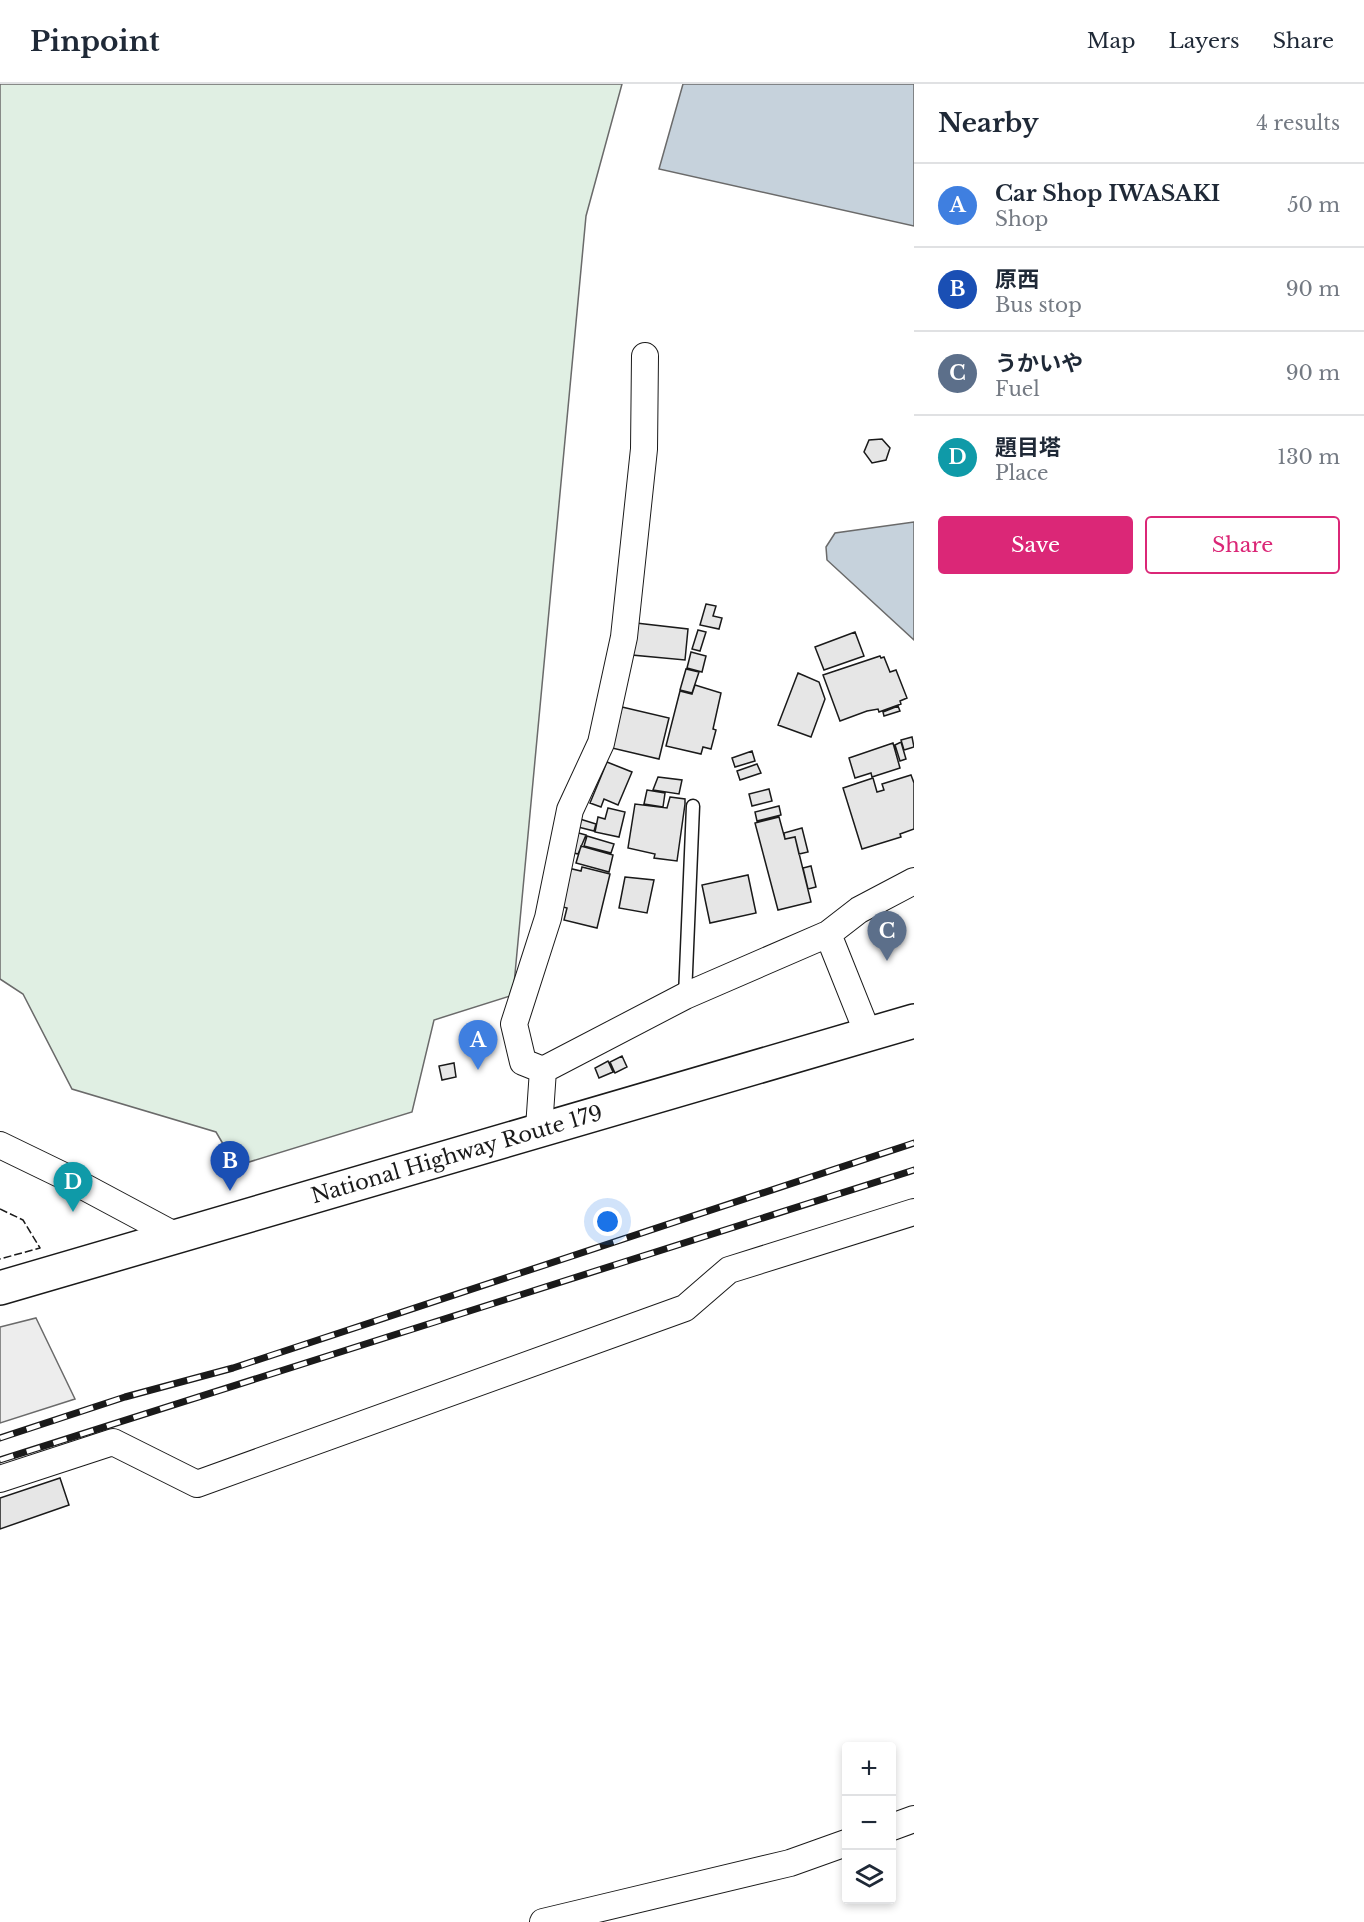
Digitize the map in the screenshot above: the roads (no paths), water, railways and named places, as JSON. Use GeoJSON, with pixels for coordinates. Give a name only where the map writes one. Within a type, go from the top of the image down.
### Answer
{"type":"FeatureCollection","features":[{"type":"Feature","properties":{"kind":"highway","name":"National Highway Route 179"},"geometry":{"type":"LineString","coordinates":[[0,1288],[539,1128],[914,1021]]}},
{"type":"Feature","properties":{"kind":"street"},"geometry":{"type":"LineString","coordinates":[[645,356],[644,449],[624,637],[601,743],[570,810],[549,918],[514,1024],[523,1062],[543,1070],[685,996],[828,934],[859,910],[914,880]]}},
{"type":"Feature","properties":{"kind":"street"},"geometry":{"type":"LineString","coordinates":[[828,934],[868,1034]]}},
{"type":"Feature","properties":{"kind":"street"},"geometry":{"type":"LineString","coordinates":[[539,1128],[543,1070]]}},
{"type":"Feature","properties":{"kind":"street"},"geometry":{"type":"LineString","coordinates":[[0,1145],[178,1237]]}},
{"type":"Feature","properties":{"kind":"street"},"geometry":{"type":"LineString","coordinates":[[0,1479],[113,1442],[197,1484],[685,1308],[729,1270],[914,1212]]}},
{"type":"Feature","properties":{"kind":"street"},"geometry":{"type":"LineString","coordinates":[[896,1825],[914,1819]]}},
{"type":"Feature","properties":{"kind":"street"},"geometry":{"type":"LineString","coordinates":[[543,1922],[790,1863],[842,1844]]}},
{"type":"Feature","properties":{"kind":"lane"},"geometry":{"type":"LineString","coordinates":[[685,996],[693,806]]}},
{"type":"Feature","properties":{"kind":"railway"},"geometry":{"type":"LineString","coordinates":[[0,1438],[125,1397],[233,1368],[914,1143]]}},
{"type":"Feature","properties":{"kind":"railway"},"geometry":{"type":"LineString","coordinates":[[0,1460],[914,1170]]}},
{"type":"Feature","properties":{"kind":"place","name":"うかいや"},"geometry":{"type":"Point","coordinates":[887,961]}},
{"type":"Feature","properties":{"kind":"place","name":"Car Shop IWASAKI"},"geometry":{"type":"Point","coordinates":[478,1070]}},
{"type":"Feature","properties":{"kind":"place","name":"原西"},"geometry":{"type":"Point","coordinates":[230,1191]}},
{"type":"Feature","properties":{"kind":"place","name":"題目塔"},"geometry":{"type":"Point","coordinates":[73,1212]}}]}
